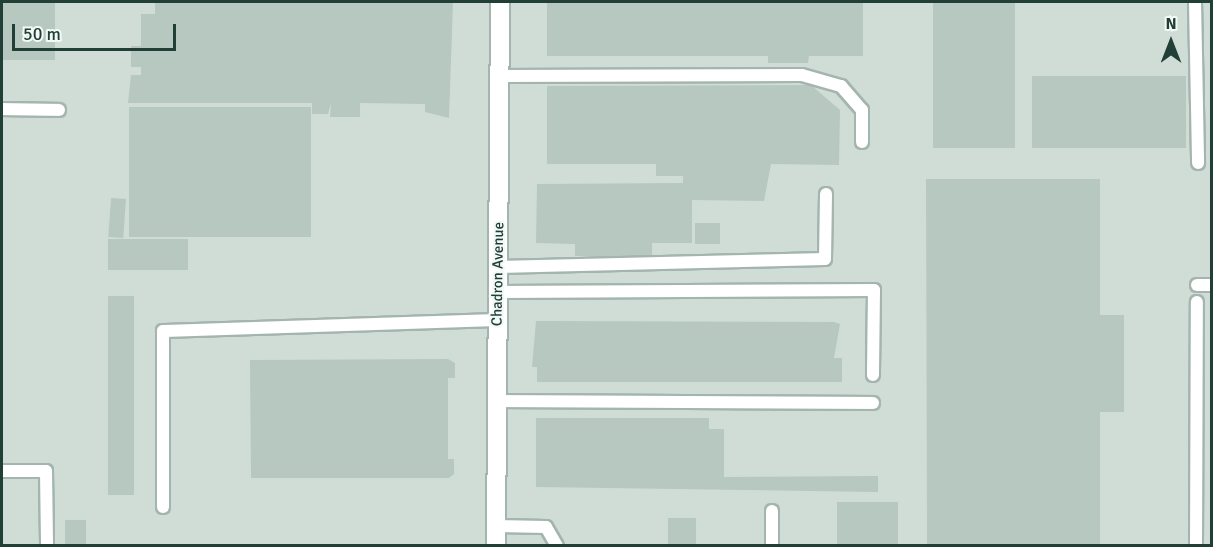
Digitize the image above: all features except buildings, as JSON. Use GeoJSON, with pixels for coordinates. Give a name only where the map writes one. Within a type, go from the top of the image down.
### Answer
{"type":"FeatureCollection","features":[{"type":"Feature","properties":{"kind":"street","name":"Chadron Avenue"},"geometry":{"type":"LineString","coordinates":[[496,546],[500,2]]}},
{"type":"Feature","properties":{"kind":"lane"},"geometry":{"type":"LineString","coordinates":[[1195,2],[1198,163]]}},
{"type":"Feature","properties":{"kind":"lane"},"geometry":{"type":"LineString","coordinates":[[500,76],[802,75],[841,86],[862,110],[862,142]]}},
{"type":"Feature","properties":{"kind":"lane"},"geometry":{"type":"LineString","coordinates":[[2,109],[59,110]]}},
{"type":"Feature","properties":{"kind":"lane"},"geometry":{"type":"LineString","coordinates":[[498,267],[825,259],[826,194]]}},
{"type":"Feature","properties":{"kind":"lane"},"geometry":{"type":"LineString","coordinates":[[1197,285],[1212,285]]}},
{"type":"Feature","properties":{"kind":"lane"},"geometry":{"type":"LineString","coordinates":[[498,292],[874,290],[873,375]]}},
{"type":"Feature","properties":{"kind":"lane"},"geometry":{"type":"LineString","coordinates":[[1196,546],[1197,302]]}},
{"type":"Feature","properties":{"kind":"lane"},"geometry":{"type":"LineString","coordinates":[[163,507],[163,331],[498,320]]}},
{"type":"Feature","properties":{"kind":"lane"},"geometry":{"type":"LineString","coordinates":[[497,401],[873,403]]}},
{"type":"Feature","properties":{"kind":"lane"},"geometry":{"type":"LineString","coordinates":[[2,471],[46,471],[47,546]]}},
{"type":"Feature","properties":{"kind":"lane"},"geometry":{"type":"LineString","coordinates":[[772,511],[772,546]]}},
{"type":"Feature","properties":{"kind":"lane"},"geometry":{"type":"LineString","coordinates":[[496,526],[546,527],[557,546]]}},
{"type":"Feature","properties":{"kind":"shaded area"},"geometry":{"type":"Polygon","coordinates":[[[2,2],[1211,2],[1211,545],[2,545],[2,2]]]}}]}
